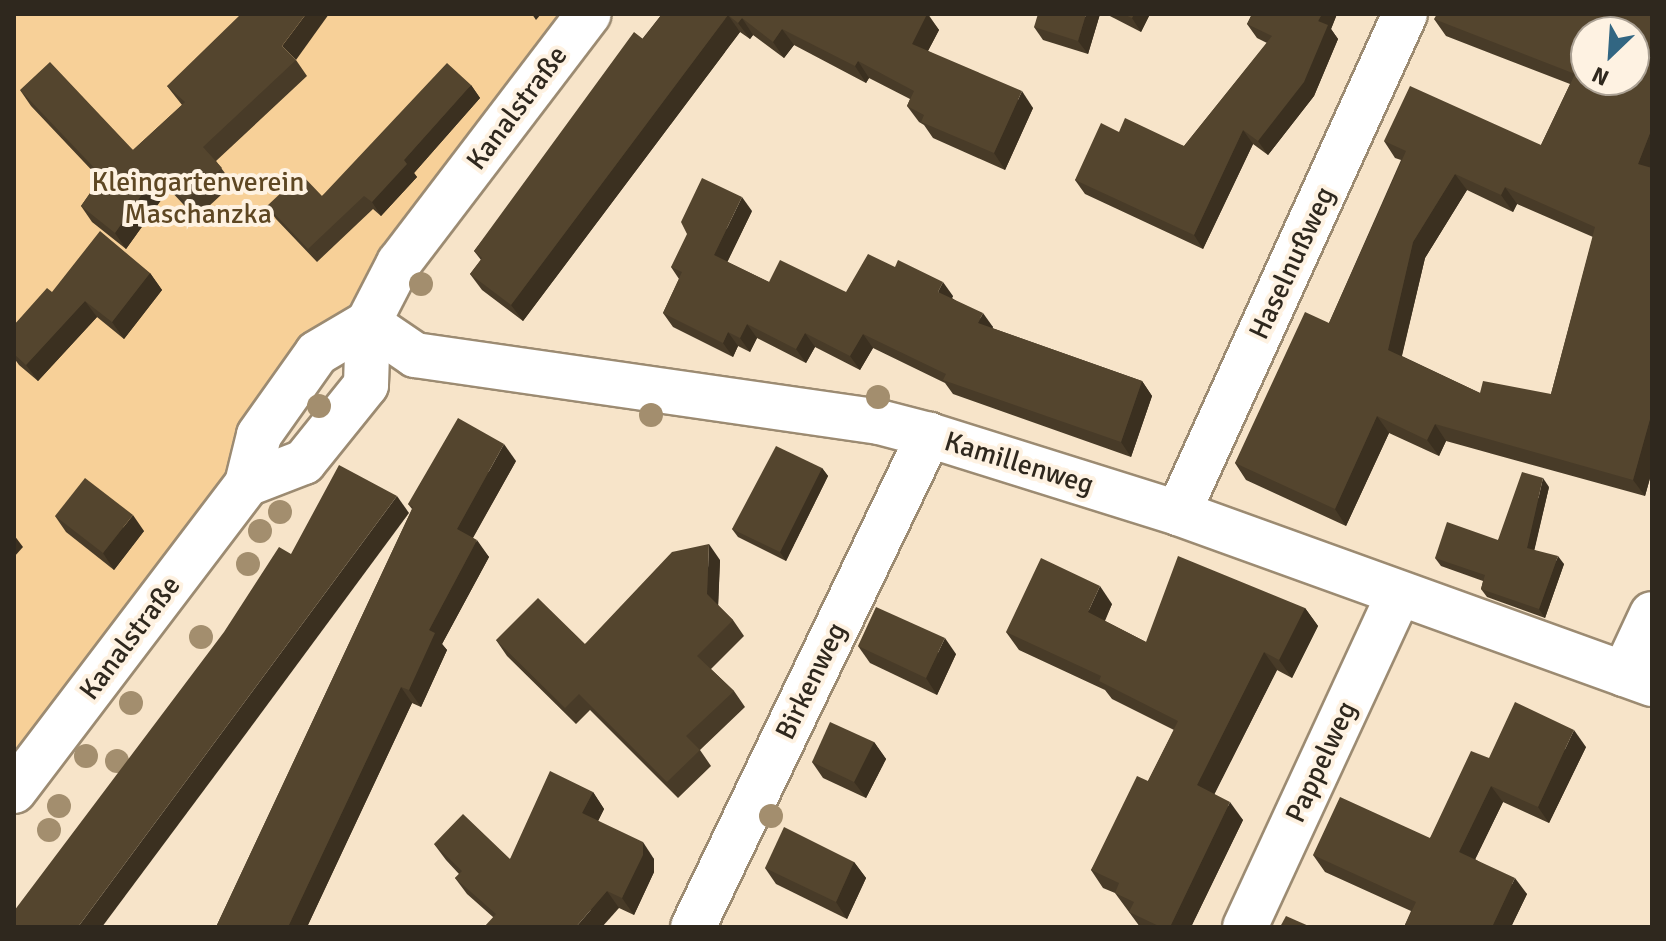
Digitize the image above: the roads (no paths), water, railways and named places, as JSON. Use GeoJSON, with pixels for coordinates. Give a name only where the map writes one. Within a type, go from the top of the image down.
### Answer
{"type":"FeatureCollection","features":[{"type":"Feature","properties":{"kind":"street","name":"Kanalstraße"},"geometry":{"type":"LineString","coordinates":[[247,484],[304,462],[366,385],[368,323],[399,263],[589,14]]}},
{"type":"Feature","properties":{"kind":"street","name":"Haselnußweg"},"geometry":{"type":"LineString","coordinates":[[1178,513],[1405,14]]}},
{"type":"Feature","properties":{"kind":"street","name":"Kanalstraße"},"geometry":{"type":"LineString","coordinates":[[14,791],[247,484],[259,435],[317,353],[368,323]]}},
{"type":"Feature","properties":{"kind":"street","name":"Kamillenweg"},"geometry":{"type":"LineString","coordinates":[[368,323],[415,355],[879,422],[929,435],[1178,513],[1398,596],[1638,679]]}},
{"type":"Feature","properties":{"kind":"street","name":"Birkenweg"},"geometry":{"type":"LineString","coordinates":[[693,927],[929,435]]}},
{"type":"Feature","properties":{"kind":"street","name":"Pappelweg"},"geometry":{"type":"LineString","coordinates":[[1245,927],[1398,596]]}},
{"type":"Feature","properties":{"kind":"street"},"geometry":{"type":"LineString","coordinates":[[1638,679],[1652,614]]}},
{"type":"Feature","properties":{"kind":"park label","name":"Kleingartenverein Maschanzka"},"geometry":{"type":"Point","coordinates":[198,198]}}]}
